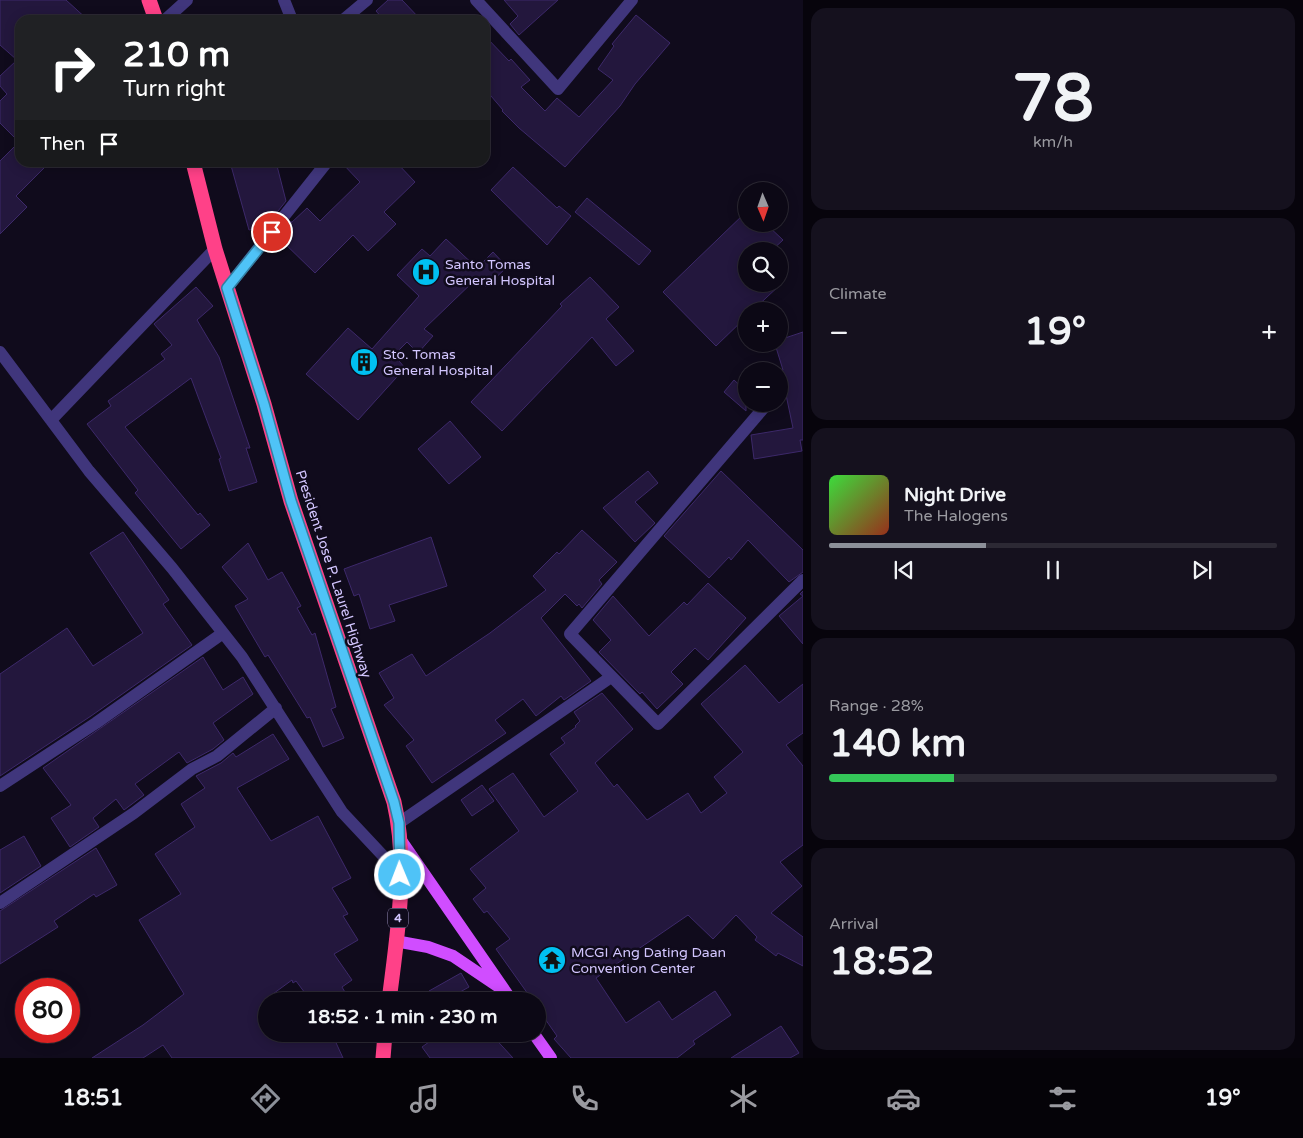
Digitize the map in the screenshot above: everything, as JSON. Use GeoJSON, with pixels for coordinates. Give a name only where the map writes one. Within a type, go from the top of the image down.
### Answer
{"type":"FeatureCollection","features":[{"type":"Feature","properties":{"kind":"highway"},"geometry":{"type":"LineString","coordinates":[[150,0],[154,15]]}},
{"type":"Feature","properties":{"kind":"highway","name":"President Jose P. Laurel Highway"},"geometry":{"type":"LineString","coordinates":[[194,167],[215,249],[264,404],[291,501],[394,802],[399,823],[400,875],[390,992]]}},
{"type":"Feature","properties":{"kind":"highway"},"geometry":{"type":"LineString","coordinates":[[382,1058],[384,1042]]}},
{"type":"Feature","properties":{"kind":"main road"},"geometry":{"type":"LineString","coordinates":[[400,839],[504,990]]}},
{"type":"Feature","properties":{"kind":"main road"},"geometry":{"type":"LineString","coordinates":[[395,940],[428,947],[453,956],[504,990]]}},
{"type":"Feature","properties":{"kind":"main road"},"geometry":{"type":"LineString","coordinates":[[540,1042],[551,1058]]}},
{"type":"Feature","properties":{"kind":"street"},"geometry":{"type":"LineString","coordinates":[[170,15],[187,0]]}},
{"type":"Feature","properties":{"kind":"street"},"geometry":{"type":"LineString","coordinates":[[284,0],[290,15]]}},
{"type":"Feature","properties":{"kind":"street"},"geometry":{"type":"LineString","coordinates":[[349,15],[367,0]]}},
{"type":"Feature","properties":{"kind":"street"},"geometry":{"type":"LineString","coordinates":[[476,0],[490,15]]}},
{"type":"Feature","properties":{"kind":"street"},"geometry":{"type":"LineString","coordinates":[[490,15],[558,89],[632,0]]}},
{"type":"Feature","properties":{"kind":"street"},"geometry":{"type":"LineString","coordinates":[[227,288],[323,167]]}},
{"type":"Feature","properties":{"kind":"street"},"geometry":{"type":"LineString","coordinates":[[51,420],[215,249]]}},
{"type":"Feature","properties":{"kind":"street"},"geometry":{"type":"LineString","coordinates":[[0,352],[89,471],[172,568],[223,633],[276,708],[342,812],[400,875]]}},
{"type":"Feature","properties":{"kind":"street"},"geometry":{"type":"LineString","coordinates":[[760,412],[570,634],[658,724],[803,580]]}},
{"type":"Feature","properties":{"kind":"street"},"geometry":{"type":"LineString","coordinates":[[0,786],[96,723],[223,633]]}},
{"type":"Feature","properties":{"kind":"street"},"geometry":{"type":"LineString","coordinates":[[399,823],[611,677]]}},
{"type":"Feature","properties":{"kind":"street"},"geometry":{"type":"LineString","coordinates":[[0,903],[134,812],[192,769],[218,756],[276,708]]}},
{"type":"Feature","properties":{"kind":"building"},"geometry":{"type":"Polygon","coordinates":[[[0,0],[66,0],[82,15],[15,15],[15,58],[0,45],[0,0]]]}},
{"type":"Feature","properties":{"kind":"building"},"geometry":{"type":"Polygon","coordinates":[[[388,0],[402,0],[416,15],[380,15],[376,11],[388,0]]]}},
{"type":"Feature","properties":{"kind":"building"},"geometry":{"type":"Polygon","coordinates":[[[504,0],[558,0],[519,35],[510,24],[518,16],[504,0]]]}},
{"type":"Feature","properties":{"kind":"building"},"geometry":{"type":"Polygon","coordinates":[[[636,15],[670,43],[635,84],[620,106],[565,167],[519,128],[502,111],[490,95],[490,41],[509,61],[511,59],[530,80],[521,87],[545,111],[557,98],[579,117],[613,80],[598,69],[614,46],[612,44],[636,15]]]}},
{"type":"Feature","properties":{"kind":"building"},"geometry":{"type":"Polygon","coordinates":[[[15,62],[15,138],[0,123],[0,101],[7,94],[0,86],[0,76],[15,62]]]}},
{"type":"Feature","properties":{"kind":"building"},"geometry":{"type":"Polygon","coordinates":[[[15,146],[15,167],[45,167],[16,196],[27,207],[0,234],[0,161],[15,146]]]}},
{"type":"Feature","properties":{"kind":"building"},"geometry":{"type":"Polygon","coordinates":[[[231,167],[277,167],[286,201],[266,226],[249,230],[231,167]]]}},
{"type":"Feature","properties":{"kind":"building"},"geometry":{"type":"Polygon","coordinates":[[[346,167],[401,167],[415,182],[384,212],[396,224],[368,251],[353,235],[315,273],[278,237],[291,221],[291,223],[307,208],[320,221],[360,182],[346,167]]]}},
{"type":"Feature","properties":{"kind":"building"},"geometry":{"type":"Polygon","coordinates":[[[513,167],[557,208],[559,206],[571,216],[547,245],[491,190],[513,167]]]}},
{"type":"Feature","properties":{"kind":"building"},"geometry":{"type":"Polygon","coordinates":[[[587,198],[651,251],[639,265],[575,212],[587,198]]]}},
{"type":"Feature","properties":{"kind":"building"},"geometry":{"type":"Polygon","coordinates":[[[738,220],[738,232],[774,232],[783,240],[781,242],[738,242],[738,292],[772,292],[762,302],[738,302],[738,325],[716,346],[663,292],[738,220]]]}},
{"type":"Feature","properties":{"kind":"building"},"geometry":{"type":"Polygon","coordinates":[[[446,239],[477,268],[493,252],[507,267],[486,287],[477,278],[424,329],[433,336],[418,353],[407,342],[394,355],[405,368],[358,420],[306,374],[348,328],[372,349],[419,296],[397,275],[422,249],[430,256],[446,239]]]}},
{"type":"Feature","properties":{"kind":"building"},"geometry":{"type":"Polygon","coordinates":[[[590,277],[619,307],[606,319],[634,351],[616,366],[592,337],[502,431],[471,402],[562,306],[560,304],[590,277]]]}},
{"type":"Feature","properties":{"kind":"building"},"geometry":{"type":"Polygon","coordinates":[[[196,287],[213,306],[197,320],[219,357],[250,448],[246,448],[257,482],[229,491],[219,459],[221,458],[191,378],[125,427],[198,515],[200,513],[210,525],[181,549],[135,493],[138,490],[87,424],[111,406],[108,401],[165,359],[161,354],[172,345],[154,324],[196,287]]]}},
{"type":"Feature","properties":{"kind":"building"},"geometry":{"type":"Polygon","coordinates":[[[803,332],[803,440],[800,440],[802,451],[754,459],[751,435],[793,428],[788,404],[788,362],[781,362],[777,352],[788,352],[788,337],[803,332]]]}},
{"type":"Feature","properties":{"kind":"building"},"geometry":{"type":"Polygon","coordinates":[[[734,380],[738,384],[738,404],[724,392],[734,380]]]}},
{"type":"Feature","properties":{"kind":"building"},"geometry":{"type":"Polygon","coordinates":[[[450,421],[481,457],[449,484],[418,449],[450,421]]]}},
{"type":"Feature","properties":{"kind":"building"},"geometry":{"type":"Polygon","coordinates":[[[648,471],[658,483],[635,502],[655,523],[635,542],[603,508],[648,471]]]}},
{"type":"Feature","properties":{"kind":"building"},"geometry":{"type":"Polygon","coordinates":[[[721,471],[803,550],[803,572],[789,582],[748,540],[731,560],[729,557],[709,578],[664,536],[721,471]]]}},
{"type":"Feature","properties":{"kind":"building"},"geometry":{"type":"Polygon","coordinates":[[[582,530],[617,562],[599,580],[602,584],[582,608],[579,604],[577,606],[565,594],[541,618],[591,681],[564,700],[561,696],[536,716],[523,699],[495,720],[506,733],[432,783],[406,746],[414,740],[384,705],[394,698],[379,673],[412,654],[426,676],[490,633],[546,590],[533,576],[557,552],[559,554],[582,530]]]}},
{"type":"Feature","properties":{"kind":"building"},"geometry":{"type":"Polygon","coordinates":[[[123,532],[169,600],[163,604],[192,645],[91,716],[0,776],[0,674],[67,628],[93,666],[143,633],[90,553],[123,532]]]}},
{"type":"Feature","properties":{"kind":"building"},"geometry":{"type":"Polygon","coordinates":[[[431,537],[447,586],[389,605],[395,621],[370,629],[359,594],[354,596],[344,569],[431,537]]]}},
{"type":"Feature","properties":{"kind":"building"},"geometry":{"type":"Polygon","coordinates":[[[248,543],[268,580],[282,572],[301,606],[297,608],[312,635],[315,633],[336,707],[331,709],[344,738],[323,747],[310,717],[307,718],[268,655],[265,657],[235,606],[248,599],[222,567],[248,543]]]}},
{"type":"Feature","properties":{"kind":"building"},"geometry":{"type":"Polygon","coordinates":[[[708,583],[746,618],[708,660],[695,648],[671,672],[683,684],[657,709],[642,692],[640,694],[599,652],[611,640],[593,620],[613,596],[649,636],[684,602],[687,605],[708,583]]]}},
{"type":"Feature","properties":{"kind":"building"},"geometry":{"type":"Polygon","coordinates":[[[803,596],[803,644],[779,616],[803,596]]]}},
{"type":"Feature","properties":{"kind":"building"},"geometry":{"type":"Polygon","coordinates":[[[203,657],[223,690],[243,677],[253,694],[213,723],[224,740],[213,749],[187,763],[179,752],[135,784],[144,795],[124,810],[116,799],[93,818],[99,827],[70,847],[51,818],[71,805],[43,768],[203,657]]]}},
{"type":"Feature","properties":{"kind":"building"},"geometry":{"type":"Polygon","coordinates":[[[745,665],[779,703],[803,684],[803,733],[786,745],[803,766],[803,845],[780,862],[802,886],[771,913],[803,937],[803,966],[778,953],[776,956],[755,940],[757,937],[736,915],[713,939],[688,915],[596,978],[626,1023],[659,1001],[672,1020],[715,991],[731,1015],[693,1041],[695,1044],[677,1058],[571,1058],[554,1039],[557,1036],[546,1020],[546,992],[527,992],[496,949],[510,939],[487,911],[484,913],[473,899],[486,888],[470,869],[519,831],[489,789],[513,773],[544,817],[578,791],[550,754],[565,743],[561,738],[576,727],[580,721],[574,712],[602,693],[633,729],[595,763],[614,787],[617,784],[647,820],[688,793],[701,813],[727,793],[714,777],[743,752],[701,704],[745,665]]]}},
{"type":"Feature","properties":{"kind":"building"},"geometry":{"type":"Polygon","coordinates":[[[273,734],[289,759],[237,788],[271,841],[318,816],[351,878],[332,888],[348,914],[343,916],[358,940],[334,954],[352,980],[342,987],[345,992],[304,992],[296,981],[293,983],[292,980],[276,992],[258,992],[258,1042],[336,1042],[343,1058],[172,1058],[163,1045],[143,1058],[92,1058],[143,1025],[184,994],[139,920],[181,894],[155,854],[195,827],[181,804],[205,788],[196,776],[221,763],[233,753],[236,757],[273,734]]]}},
{"type":"Feature","properties":{"kind":"building"},"geometry":{"type":"Polygon","coordinates":[[[482,785],[494,801],[472,816],[461,800],[482,785]]]}},
{"type":"Feature","properties":{"kind":"building"},"geometry":{"type":"Polygon","coordinates":[[[24,836],[41,866],[0,893],[0,850],[24,836]]]}},
{"type":"Feature","properties":{"kind":"building"},"geometry":{"type":"Polygon","coordinates":[[[96,848],[117,885],[96,897],[94,894],[54,921],[58,927],[0,964],[0,911],[96,848]]]}},
{"type":"Feature","properties":{"kind":"building"},"geometry":{"type":"Polygon","coordinates":[[[461,973],[469,987],[460,992],[429,991],[461,973]]]}},
{"type":"Feature","properties":{"kind":"building"},"geometry":{"type":"Polygon","coordinates":[[[781,1026],[799,1053],[790,1058],[731,1058],[781,1026]]]}},
{"type":"Feature","properties":{"kind":"building"},"geometry":{"type":"Polygon","coordinates":[[[429,1042],[498,1042],[513,1058],[430,1058],[422,1047],[429,1042]]]}},
{"type":"Feature","properties":{"kind":"place","name":"Santo Tomas General Hospital"},"geometry":{"type":"Point","coordinates":[426,272]}},
{"type":"Feature","properties":{"kind":"place","name":"Sto. Tomas General Hospital"},"geometry":{"type":"Point","coordinates":[364,362]}},
{"type":"Feature","properties":{"kind":"place","name":"MCGI Ang Dating Daan Convention Center"},"geometry":{"type":"Point","coordinates":[552,960]}},
{"type":"Feature","properties":{"kind":"route"},"geometry":{"type":"LineString","coordinates":[[272,232],[227,288],[264,404],[291,501],[394,802],[399,823],[400,875]]}}]}
